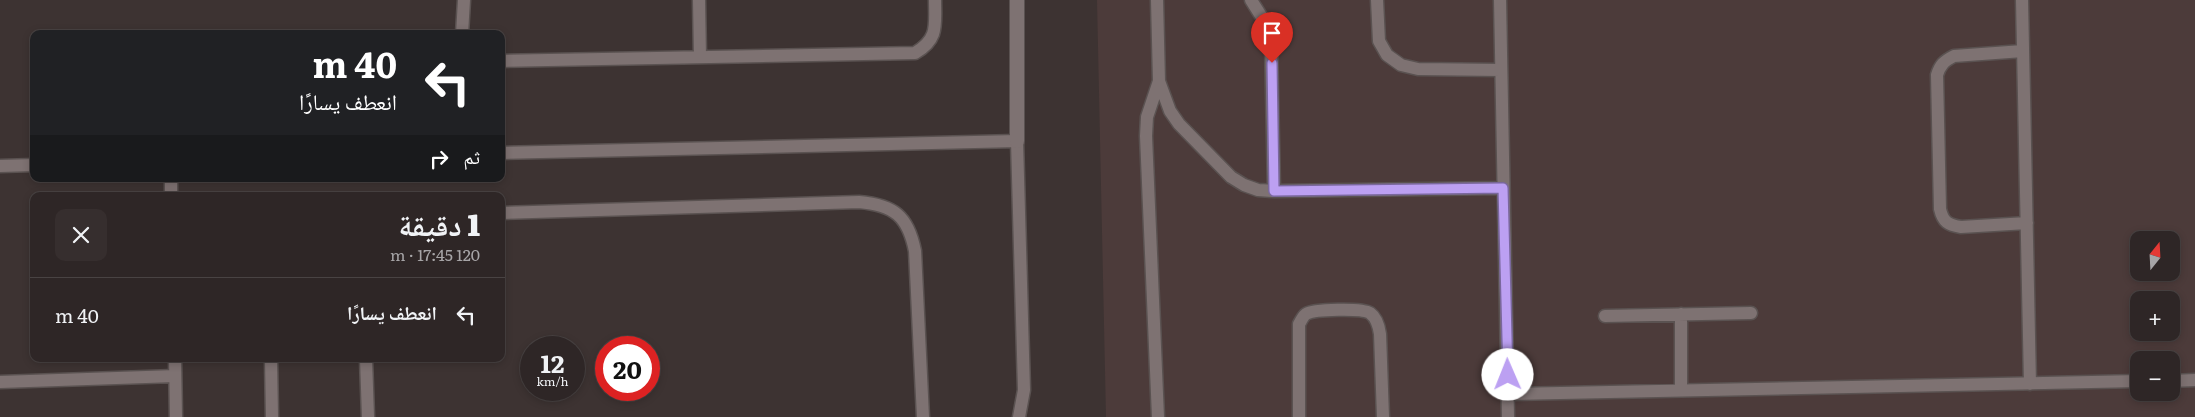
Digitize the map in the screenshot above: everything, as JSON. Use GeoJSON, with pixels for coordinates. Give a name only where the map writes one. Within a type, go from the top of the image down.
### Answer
{"type":"FeatureCollection","features":[{"type":"Feature","properties":{"kind":"street"},"geometry":{"type":"LineString","coordinates":[[1017,0],[1017,140]]}},
{"type":"Feature","properties":{"kind":"lane"},"geometry":{"type":"LineString","coordinates":[[462,30],[464,0]]}},
{"type":"Feature","properties":{"kind":"lane"},"geometry":{"type":"LineString","coordinates":[[699,0],[700,57]]}},
{"type":"Feature","properties":{"kind":"lane"},"geometry":{"type":"LineString","coordinates":[[505,61],[915,52],[927,46],[934,36],[935,0]]}},
{"type":"Feature","properties":{"kind":"lane"},"geometry":{"type":"LineString","coordinates":[[1157,0],[1159,81],[1170,111],[1179,124],[1231,177],[1251,188],[1274,191],[1503,188]]}},
{"type":"Feature","properties":{"kind":"lane"},"geometry":{"type":"LineString","coordinates":[[1251,0],[1268,26],[1272,43],[1274,191]]}},
{"type":"Feature","properties":{"kind":"lane"},"geometry":{"type":"LineString","coordinates":[[1377,0],[1379,41],[1387,55],[1402,65],[1418,69],[1501,70]]}},
{"type":"Feature","properties":{"kind":"lane"},"geometry":{"type":"LineString","coordinates":[[1500,0],[1508,417]]}},
{"type":"Feature","properties":{"kind":"lane"},"geometry":{"type":"LineString","coordinates":[[2022,0],[2030,384]]}},
{"type":"Feature","properties":{"kind":"lane"},"geometry":{"type":"LineString","coordinates":[[2023,51],[1954,56],[1940,66],[1937,75],[1940,209],[1943,219],[1950,226],[2027,223]]}},
{"type":"Feature","properties":{"kind":"lane"},"geometry":{"type":"LineString","coordinates":[[1158,417],[1146,136],[1147,117],[1159,81]]}},
{"type":"Feature","properties":{"kind":"lane"},"geometry":{"type":"LineString","coordinates":[[505,153],[1017,140],[1024,390],[1019,417]]}},
{"type":"Feature","properties":{"kind":"lane"},"geometry":{"type":"LineString","coordinates":[[0,166],[30,165]]}},
{"type":"Feature","properties":{"kind":"lane"},"geometry":{"type":"LineString","coordinates":[[505,213],[859,202],[880,204],[898,214],[911,230],[915,251],[923,417]]}},
{"type":"Feature","properties":{"kind":"lane"},"geometry":{"type":"LineString","coordinates":[[1299,417],[1299,324],[1306,314],[1317,311],[1358,310],[1370,313],[1378,323],[1383,417]]}},
{"type":"Feature","properties":{"kind":"lane"},"geometry":{"type":"LineString","coordinates":[[1605,316],[1751,313]]}},
{"type":"Feature","properties":{"kind":"lane"},"geometry":{"type":"LineString","coordinates":[[1681,314],[1681,390]]}},
{"type":"Feature","properties":{"kind":"lane"},"geometry":{"type":"LineString","coordinates":[[175,362],[176,417]]}},
{"type":"Feature","properties":{"kind":"lane"},"geometry":{"type":"LineString","coordinates":[[271,362],[272,417]]}},
{"type":"Feature","properties":{"kind":"lane"},"geometry":{"type":"LineString","coordinates":[[366,362],[368,417]]}},
{"type":"Feature","properties":{"kind":"lane"},"geometry":{"type":"LineString","coordinates":[[0,382],[175,376]]}},
{"type":"Feature","properties":{"kind":"lane"},"geometry":{"type":"LineString","coordinates":[[2180,381],[2195,380]]}},
{"type":"Feature","properties":{"kind":"lane"},"geometry":{"type":"LineString","coordinates":[[1508,394],[2130,381]]}},
{"type":"Feature","properties":{"kind":"shaded area"},"geometry":{"type":"Polygon","coordinates":[[[1097,0],[2195,0],[2195,417],[1106,417],[1097,0]]]}},
{"type":"Feature","properties":{"kind":"route"},"geometry":{"type":"LineString","coordinates":[[1272,63],[1274,191],[1503,188],[1508,375]]}}]}
